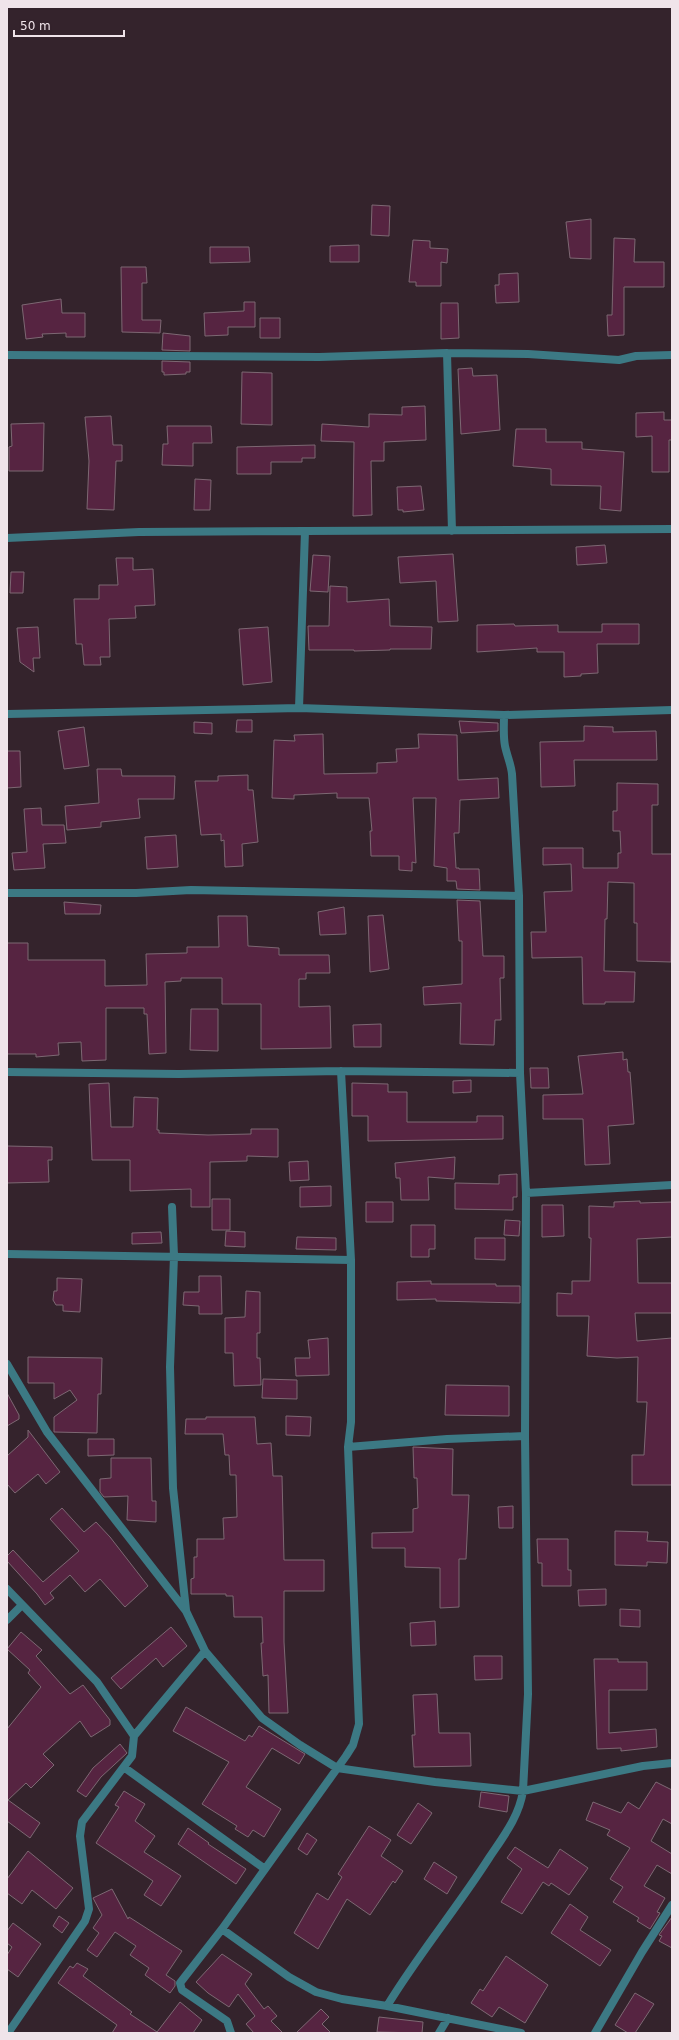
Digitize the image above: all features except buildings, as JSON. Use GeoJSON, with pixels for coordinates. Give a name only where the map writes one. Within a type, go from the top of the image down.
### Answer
{"type":"FeatureCollection","features":[{"type":"Feature","properties":{"kind":"street"},"geometry":{"type":"LineString","coordinates":[[7,355],[319,357],[447,353],[528,354],[619,360],[636,356],[672,355]]}},
{"type":"Feature","properties":{"kind":"street"},"geometry":{"type":"LineString","coordinates":[[447,353],[452,531]]}},
{"type":"Feature","properties":{"kind":"street"},"geometry":{"type":"LineString","coordinates":[[7,538],[139,532],[672,529]]}},
{"type":"Feature","properties":{"kind":"street"},"geometry":{"type":"LineString","coordinates":[[299,708],[305,531]]}},
{"type":"Feature","properties":{"kind":"street"},"geometry":{"type":"LineString","coordinates":[[7,714],[299,708],[504,715],[672,710]]}},
{"type":"Feature","properties":{"kind":"street"},"geometry":{"type":"LineString","coordinates":[[387,2006],[472,1885],[501,1840],[521,1805],[523,1791],[528,1694],[525,1436],[526,1193],[520,1073],[519,896],[511,760],[506,747],[504,715]]}},
{"type":"Feature","properties":{"kind":"street"},"geometry":{"type":"LineString","coordinates":[[7,893],[136,893],[198,890],[519,896]]}},
{"type":"Feature","properties":{"kind":"street"},"geometry":{"type":"LineString","coordinates":[[7,1072],[179,1074],[341,1071],[520,1073]]}},
{"type":"Feature","properties":{"kind":"street"},"geometry":{"type":"LineString","coordinates":[[231,2033],[227,2021],[182,1990],[180,1983],[222,1929],[353,1745],[359,1724],[348,1447],[351,1422],[351,1260],[341,1071]]}},
{"type":"Feature","properties":{"kind":"street"},"geometry":{"type":"LineString","coordinates":[[526,1193],[672,1185]]}},
{"type":"Feature","properties":{"kind":"street"},"geometry":{"type":"LineString","coordinates":[[172,1207],[174,1256],[170,1367],[173,1488],[186,1611]]}},
{"type":"Feature","properties":{"kind":"street"},"geometry":{"type":"LineString","coordinates":[[7,1254],[351,1260]]}},
{"type":"Feature","properties":{"kind":"street"},"geometry":{"type":"LineString","coordinates":[[7,1364],[47,1432],[186,1611],[204,1651],[262,1718],[300,1745],[337,1768],[435,1782],[523,1791],[643,1766],[672,1763]]}},
{"type":"Feature","properties":{"kind":"street"},"geometry":{"type":"LineString","coordinates":[[348,1447],[447,1439],[525,1436]]}},
{"type":"Feature","properties":{"kind":"street"},"geometry":{"type":"LineString","coordinates":[[7,1589],[21,1606],[97,1682],[134,1736]]}},
{"type":"Feature","properties":{"kind":"street"},"geometry":{"type":"LineString","coordinates":[[7,1620],[21,1606]]}},
{"type":"Feature","properties":{"kind":"street"},"geometry":{"type":"LineString","coordinates":[[8,2033],[85,1921],[89,1909],[80,1836],[82,1822],[125,1768],[132,1756],[134,1736],[204,1651]]}},
{"type":"Feature","properties":{"kind":"street"},"geometry":{"type":"LineString","coordinates":[[125,1768],[264,1869]]}},
{"type":"Feature","properties":{"kind":"street"},"geometry":{"type":"LineString","coordinates":[[595,2033],[642,1952],[672,1905]]}},
{"type":"Feature","properties":{"kind":"street"},"geometry":{"type":"LineString","coordinates":[[222,1929],[289,1977],[316,1992],[342,1999],[387,2006],[521,2033]]}},
{"type":"Feature","properties":{"kind":"street"},"geometry":{"type":"LineString","coordinates":[[439,2033],[448,2018]]}}]}
